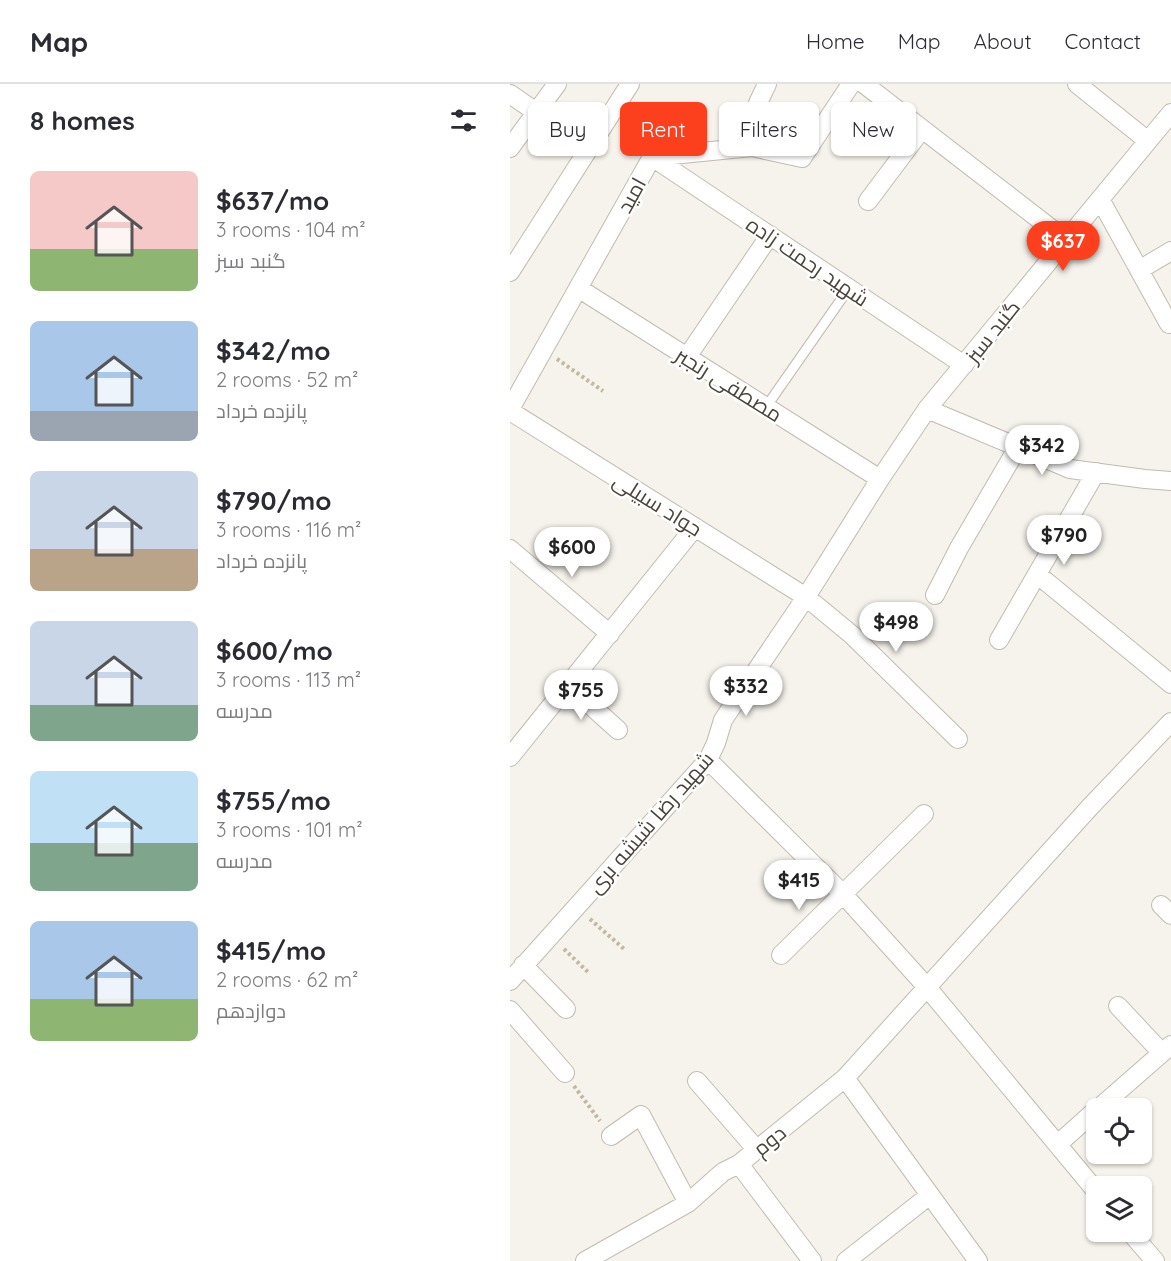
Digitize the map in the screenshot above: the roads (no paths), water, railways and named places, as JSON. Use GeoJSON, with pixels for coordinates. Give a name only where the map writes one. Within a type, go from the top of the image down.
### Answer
{"type":"FeatureCollection","features":[{"type":"Feature","properties":{"kind":"street"},"geometry":{"type":"LineString","coordinates":[[544,102],[557,84]]}},
{"type":"Feature","properties":{"kind":"street"},"geometry":{"type":"LineString","coordinates":[[510,272],[630,84]]}},
{"type":"Feature","properties":{"kind":"street"},"geometry":{"type":"LineString","coordinates":[[758,102],[767,84]]}},
{"type":"Feature","properties":{"kind":"street","name":"امید"},"geometry":{"type":"LineString","coordinates":[[510,410],[652,157],[752,147],[802,158],[851,84]]}},
{"type":"Feature","properties":{"kind":"street"},"geometry":{"type":"LineString","coordinates":[[864,84],[1066,240]]}},
{"type":"Feature","properties":{"kind":"street"},"geometry":{"type":"LineString","coordinates":[[1077,84],[1148,141]]}},
{"type":"Feature","properties":{"kind":"street"},"geometry":{"type":"LineString","coordinates":[[510,94],[528,106]]}},
{"type":"Feature","properties":{"kind":"street","name":"گنبد سبز"},"geometry":{"type":"LineString","coordinates":[[927,409],[1171,113]]}},
{"type":"Feature","properties":{"kind":"street"},"geometry":{"type":"LineString","coordinates":[[510,148],[528,123]]}},
{"type":"Feature","properties":{"kind":"street"},"geometry":{"type":"LineString","coordinates":[[868,201],[922,129]]}},
{"type":"Feature","properties":{"kind":"street","name":"شهید رحمت زاده"},"geometry":{"type":"LineString","coordinates":[[652,157],[964,365]]}},
{"type":"Feature","properties":{"kind":"street"},"geometry":{"type":"LineString","coordinates":[[1100,200],[1169,324]]}},
{"type":"Feature","properties":{"kind":"street"},"geometry":{"type":"LineString","coordinates":[[687,357],[770,235]]}},
{"type":"Feature","properties":{"kind":"street"},"geometry":{"type":"LineString","coordinates":[[1139,270],[1171,251]]}},
{"type":"Feature","properties":{"kind":"street","name":"مصطفی رنجبر"},"geometry":{"type":"LineString","coordinates":[[578,288],[880,479]]}},
{"type":"Feature","properties":{"kind":"street"},"geometry":{"type":"LineString","coordinates":[[927,409],[1070,469],[1171,481]]}},
{"type":"Feature","properties":{"kind":"street","name":"شهید رضا شیشه بری"},"geometry":{"type":"LineString","coordinates":[[514,974],[708,760],[723,720],[806,597],[927,409]]}},
{"type":"Feature","properties":{"kind":"street","name":"جواد سبیلی"},"geometry":{"type":"LineString","coordinates":[[510,410],[806,597],[852,635],[958,739]]}},
{"type":"Feature","properties":{"kind":"street"},"geometry":{"type":"LineString","coordinates":[[935,595],[958,548],[1018,447]]}},
{"type":"Feature","properties":{"kind":"street"},"geometry":{"type":"LineString","coordinates":[[999,640],[1096,472]]}},
{"type":"Feature","properties":{"kind":"street"},"geometry":{"type":"LineString","coordinates":[[510,757],[695,527]]}},
{"type":"Feature","properties":{"kind":"street"},"geometry":{"type":"LineString","coordinates":[[510,549],[610,634]]}},
{"type":"Feature","properties":{"kind":"street"},"geometry":{"type":"LineString","coordinates":[[1038,575],[1171,684]]}},
{"type":"Feature","properties":{"kind":"street"},"geometry":{"type":"LineString","coordinates":[[568,685],[618,730]]}},
{"type":"Feature","properties":{"kind":"street","name":"دوم"},"geometry":{"type":"LineString","coordinates":[[585,1261],[688,1203],[723,1172],[739,1164],[845,1078],[926,986],[1171,722]]}},
{"type":"Feature","properties":{"kind":"street"},"geometry":{"type":"LineString","coordinates":[[708,760],[842,893],[926,986],[1086,1179]]}},
{"type":"Feature","properties":{"kind":"street"},"geometry":{"type":"LineString","coordinates":[[781,955],[924,814]]}},
{"type":"Feature","properties":{"kind":"street"},"geometry":{"type":"LineString","coordinates":[[514,974],[566,1009]]}},
{"type":"Feature","properties":{"kind":"street"},"geometry":{"type":"LineString","coordinates":[[1111,1098],[1167,1049],[1118,1006]]}},
{"type":"Feature","properties":{"kind":"street"},"geometry":{"type":"LineString","coordinates":[[510,1010],[565,1073]]}},
{"type":"Feature","properties":{"kind":"street"},"geometry":{"type":"LineString","coordinates":[[845,1078],[978,1261]]}},
{"type":"Feature","properties":{"kind":"street"},"geometry":{"type":"LineString","coordinates":[[697,1081],[757,1150]]}},
{"type":"Feature","properties":{"kind":"street"},"geometry":{"type":"LineString","coordinates":[[611,1136],[640,1115],[688,1203]]}},
{"type":"Feature","properties":{"kind":"street"},"geometry":{"type":"LineString","coordinates":[[1058,1144],[1086,1120]]}},
{"type":"Feature","properties":{"kind":"street"},"geometry":{"type":"LineString","coordinates":[[739,1164],[812,1261]]}},
{"type":"Feature","properties":{"kind":"street"},"geometry":{"type":"LineString","coordinates":[[846,1261],[930,1195]]}},
{"type":"Feature","properties":{"kind":"street"},"geometry":{"type":"LineString","coordinates":[[1139,1242],[1155,1261]]}},
{"type":"Feature","properties":{"kind":"lane"},"geometry":{"type":"LineString","coordinates":[[766,407],[849,288]]}}]}
